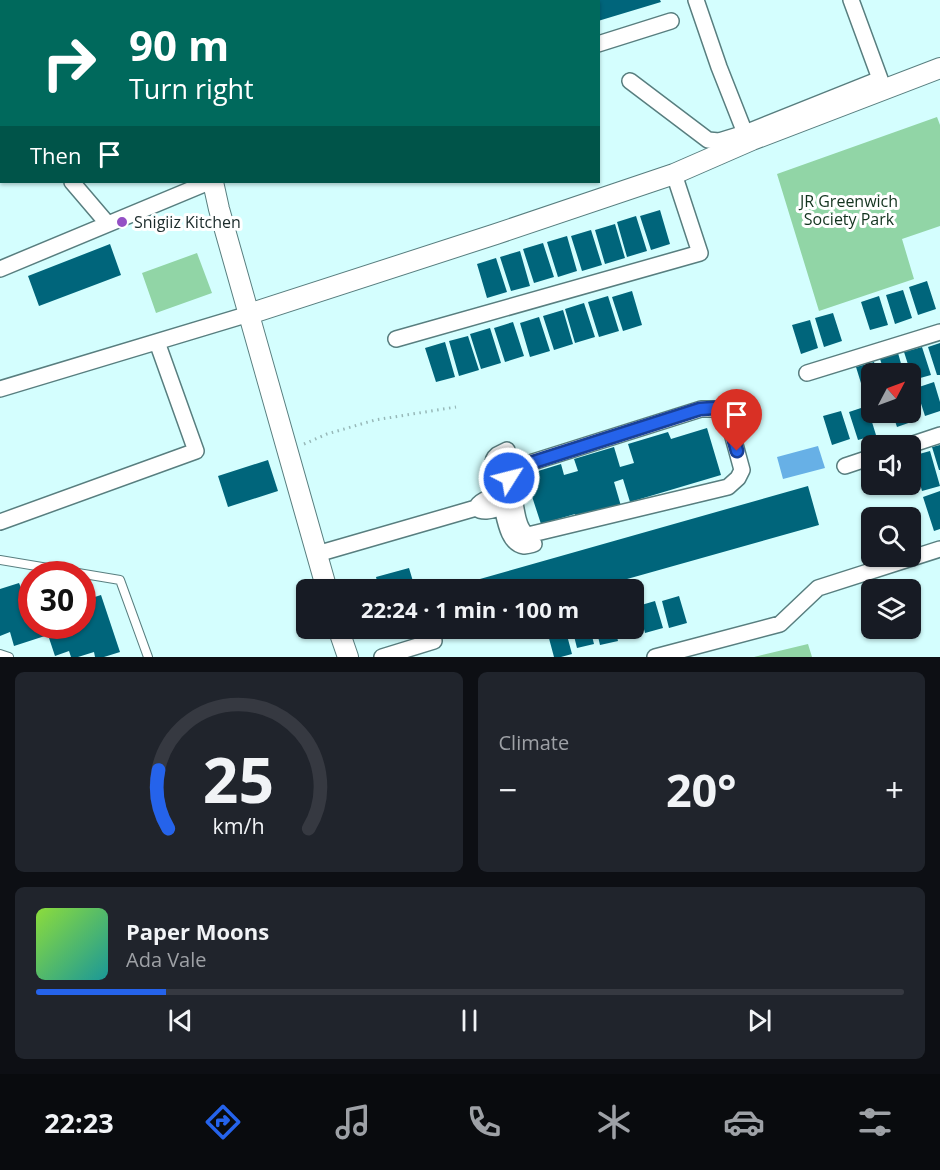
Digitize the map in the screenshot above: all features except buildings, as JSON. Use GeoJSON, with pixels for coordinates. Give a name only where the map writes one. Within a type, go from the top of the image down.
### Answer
{"type":"FeatureCollection","features":[{"type":"Feature","properties":{"kind":"street"},"geometry":{"type":"LineString","coordinates":[[696,0],[745,132]]}},
{"type":"Feature","properties":{"kind":"street"},"geometry":{"type":"LineString","coordinates":[[851,0],[882,84]]}},
{"type":"Feature","properties":{"kind":"street"},"geometry":{"type":"LineString","coordinates":[[600,43],[671,21]]}},
{"type":"Feature","properties":{"kind":"street"},"geometry":{"type":"LineString","coordinates":[[630,81],[708,140],[719,141],[882,84],[940,69]]}},
{"type":"Feature","properties":{"kind":"street"},"geometry":{"type":"LineString","coordinates":[[0,389],[249,314],[674,174],[882,84]]}},
{"type":"Feature","properties":{"kind":"street"},"geometry":{"type":"LineString","coordinates":[[396,339],[700,253],[674,174]]}},
{"type":"Feature","properties":{"kind":"street"},"geometry":{"type":"LineString","coordinates":[[73,183],[108,223]]}},
{"type":"Feature","properties":{"kind":"street"},"geometry":{"type":"LineString","coordinates":[[0,269],[208,183]]}},
{"type":"Feature","properties":{"kind":"street"},"geometry":{"type":"LineString","coordinates":[[211,183],[324,579]]}},
{"type":"Feature","properties":{"kind":"street"},"geometry":{"type":"LineString","coordinates":[[807,373],[940,332]]}},
{"type":"Feature","properties":{"kind":"street"},"geometry":{"type":"LineString","coordinates":[[0,522],[196,451],[157,342]]}},
{"type":"Feature","properties":{"kind":"street"},"geometry":{"type":"LineString","coordinates":[[507,450],[498,454],[493,460],[492,471],[506,499],[521,529],[528,535],[728,487],[738,478],[742,470],[727,415],[715,408],[700,409],[510,470],[506,499],[510,536],[516,543],[524,546],[534,544]]}},
{"type":"Feature","properties":{"kind":"street"},"geometry":{"type":"LineString","coordinates":[[921,442],[940,435]]}},
{"type":"Feature","properties":{"kind":"street"},"geometry":{"type":"LineString","coordinates":[[845,466],[861,461]]}},
{"type":"Feature","properties":{"kind":"street"},"geometry":{"type":"LineString","coordinates":[[317,554],[476,508],[485,512],[506,499]]}},
{"type":"Feature","properties":{"kind":"street"},"geometry":{"type":"LineString","coordinates":[[662,656],[780,624],[818,588],[940,549]]}},
{"type":"Feature","properties":{"kind":"street"},"geometry":{"type":"LineString","coordinates":[[342,639],[348,657]]}},
{"type":"Feature","properties":{"kind":"street"},"geometry":{"type":"LineString","coordinates":[[382,657],[434,641]]}},
{"type":"Feature","properties":{"kind":"lane"},"geometry":{"type":"LineString","coordinates":[[0,560],[120,580],[148,657]]}},
{"type":"Feature","properties":{"kind":"lane"},"geometry":{"type":"LineString","coordinates":[[0,654],[9,657]]}},
{"type":"Feature","properties":{"kind":"path"},"geometry":{"type":"LineString","coordinates":[[287,448],[375,420],[456,407]]}},
{"type":"Feature","properties":{"kind":"green space","name":"JR Greenwich Society Park"},"geometry":{"type":"Polygon","coordinates":[[[937,117],[940,125],[940,226],[902,239],[914,279],[819,311],[777,174],[937,117]]]}},
{"type":"Feature","properties":{"kind":"green space"},"geometry":{"type":"Polygon","coordinates":[[[197,253],[212,293],[156,313],[142,273],[197,253]]]}},
{"type":"Feature","properties":{"kind":"green space"},"geometry":{"type":"Polygon","coordinates":[[[808,644],[812,657],[754,657],[808,644]]]}},
{"type":"Feature","properties":{"kind":"water"},"geometry":{"type":"Polygon","coordinates":[[[818,446],[825,468],[783,479],[777,457],[818,446]]]}},
{"type":"Feature","properties":{"kind":"place","name":"Snigiiz Kitchen"},"geometry":{"type":"Point","coordinates":[122,222]}},
{"type":"Feature","properties":{"kind":"route"},"geometry":{"type":"LineString","coordinates":[[509,478],[510,470],[518,467],[700,409],[715,408],[727,415],[737,451]]}}]}
